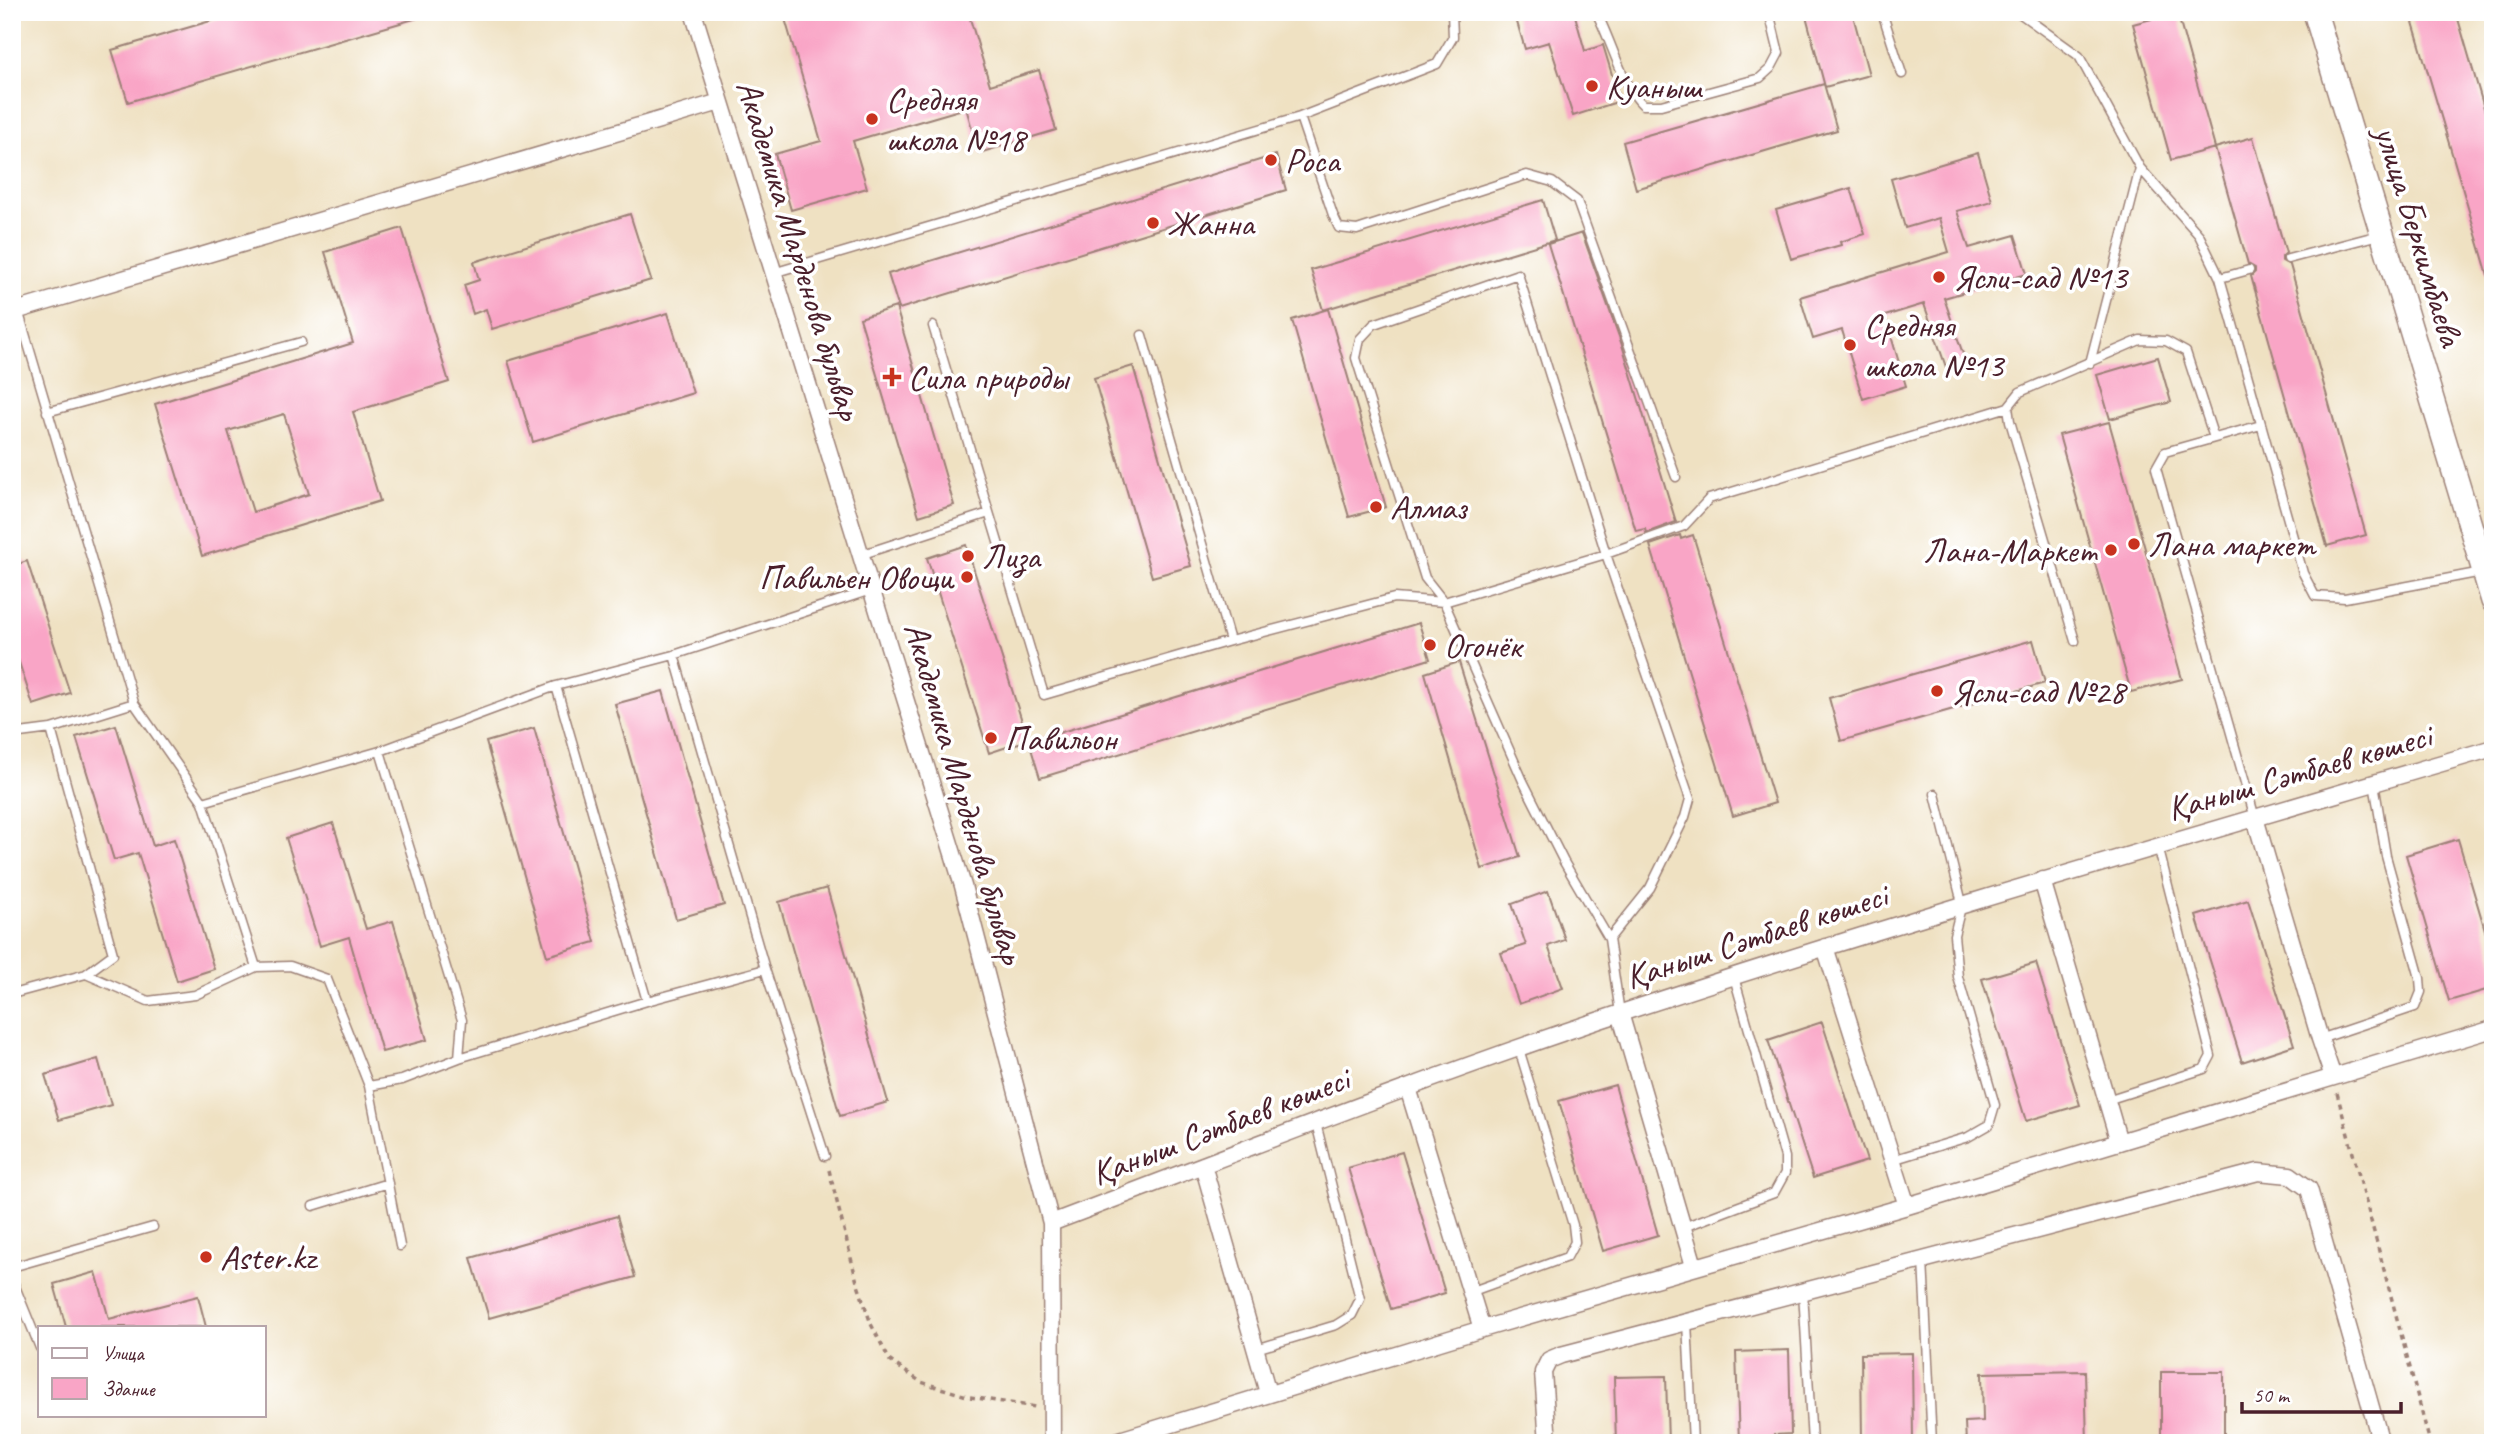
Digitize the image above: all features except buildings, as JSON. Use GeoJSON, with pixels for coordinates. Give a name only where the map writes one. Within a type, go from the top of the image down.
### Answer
{"type":"FeatureCollection","features":[{"type":"Feature","properties":{"kind":"street","name":"Академика Марденова бульвар"},"geometry":{"type":"LineString","coordinates":[[693,12],[962,886],[1051,1223],[1052,1443]]}},
{"type":"Feature","properties":{"kind":"street","name":"улица Беркимбаева"},"geometry":{"type":"LineString","coordinates":[[2315,12],[2493,601]]}},
{"type":"Feature","properties":{"kind":"street"},"geometry":{"type":"LineString","coordinates":[[15,311],[720,102]]}},
{"type":"Feature","properties":{"kind":"street","name":"Қаныш Сәтбаев көшесі"},"geometry":{"type":"LineString","coordinates":[[1051,1223],[1408,1088],[1620,1013],[1962,903],[2493,748]]}},
{"type":"Feature","properties":{"kind":"street"},"geometry":{"type":"LineString","coordinates":[[2255,818],[2333,1077]]}},
{"type":"Feature","properties":{"kind":"street"},"geometry":{"type":"LineString","coordinates":[[2042,880],[2119,1142]]}},
{"type":"Feature","properties":{"kind":"street"},"geometry":{"type":"LineString","coordinates":[[1825,947],[1907,1206]]}},
{"type":"Feature","properties":{"kind":"street"},"geometry":{"type":"LineString","coordinates":[[1620,1013],[1694,1266]]}},
{"type":"Feature","properties":{"kind":"street"},"geometry":{"type":"LineString","coordinates":[[1110,1443],[1268,1393],[1694,1266],[1907,1206],[2493,1028]]}},
{"type":"Feature","properties":{"kind":"street"},"geometry":{"type":"LineString","coordinates":[[1408,1088],[1482,1329]]}},
{"type":"Feature","properties":{"kind":"street"},"geometry":{"type":"LineString","coordinates":[[1203,1165],[1268,1393]]}},
{"type":"Feature","properties":{"kind":"street"},"geometry":{"type":"LineString","coordinates":[[1548,1443],[1543,1372],[1549,1360],[2258,1172],[2290,1175],[2309,1189],[2381,1443]]}},
{"type":"Feature","properties":{"kind":"street"},"geometry":{"type":"LineString","coordinates":[[2485,1443],[2493,1441]]}},
{"type":"Feature","properties":{"kind":"lane"},"geometry":{"type":"LineString","coordinates":[[773,273],[1300,117],[1437,64],[1453,37],[1452,12]]}},
{"type":"Feature","properties":{"kind":"lane"},"geometry":{"type":"LineString","coordinates":[[1596,12],[1607,32],[1632,96],[1643,105],[1661,105],[1760,78],[1771,68],[1779,53],[1769,12]]}},
{"type":"Feature","properties":{"kind":"lane"},"geometry":{"type":"LineString","coordinates":[[1882,12],[1902,74]]}},
{"type":"Feature","properties":{"kind":"lane"},"geometry":{"type":"LineString","coordinates":[[2018,12],[2079,56],[2140,168],[2199,234],[2220,278],[2303,573],[2315,596],[2345,598],[2484,572]]}},
{"type":"Feature","properties":{"kind":"lane"},"geometry":{"type":"LineString","coordinates":[[1300,117],[1339,228],[1357,230],[1527,175],[1552,182],[1577,201],[1676,477]]}},
{"type":"Feature","properties":{"kind":"lane"},"geometry":{"type":"LineString","coordinates":[[2090,363],[2140,168]]}},
{"type":"Feature","properties":{"kind":"lane"},"geometry":{"type":"LineString","coordinates":[[2288,260],[2382,234]]}},
{"type":"Feature","properties":{"kind":"lane"},"geometry":{"type":"LineString","coordinates":[[2220,278],[2249,271]]}},
{"type":"Feature","properties":{"kind":"lane"},"geometry":{"type":"LineString","coordinates":[[1609,939],[1650,888],[1685,817],[1690,799],[1606,554],[1518,274],[1374,324],[1360,339],[1356,358],[1425,579],[1444,602],[1523,781],[1564,862],[1609,939],[1620,1013]]}},
{"type":"Feature","properties":{"kind":"lane"},"geometry":{"type":"LineString","coordinates":[[15,311],[134,703],[203,802],[256,967]]}},
{"type":"Feature","properties":{"kind":"lane"},"geometry":{"type":"LineString","coordinates":[[933,326],[1044,695],[1230,641],[1394,598],[1444,602],[1606,554],[1684,526],[1709,499],[2008,407],[2020,391],[2140,340],[2166,341],[2186,352],[2214,438]]}},
{"type":"Feature","properties":{"kind":"lane"},"geometry":{"type":"LineString","coordinates":[[1142,335],[1230,641]]}},
{"type":"Feature","properties":{"kind":"lane"},"geometry":{"type":"LineString","coordinates":[[47,412],[301,342]]}},
{"type":"Feature","properties":{"kind":"lane"},"geometry":{"type":"LineString","coordinates":[[2008,407],[2075,641]]}},
{"type":"Feature","properties":{"kind":"lane"},"geometry":{"type":"LineString","coordinates":[[2255,818],[2156,468],[2165,452],[2261,425]]}},
{"type":"Feature","properties":{"kind":"lane"},"geometry":{"type":"LineString","coordinates":[[860,555],[989,513]]}},
{"type":"Feature","properties":{"kind":"lane"},"geometry":{"type":"LineString","coordinates":[[203,802],[380,751],[556,686],[674,655],[871,590]]}},
{"type":"Feature","properties":{"kind":"lane"},"geometry":{"type":"LineString","coordinates":[[674,655],[765,969],[825,1156]]}},
{"type":"Feature","properties":{"kind":"lane"},"geometry":{"type":"LineString","coordinates":[[556,686],[647,1001]]}},
{"type":"Feature","properties":{"kind":"lane"},"geometry":{"type":"LineString","coordinates":[[12,734],[51,729],[134,703]]}},
{"type":"Feature","properties":{"kind":"lane"},"geometry":{"type":"LineString","coordinates":[[12,994],[86,974],[113,954],[51,729]]}},
{"type":"Feature","properties":{"kind":"lane"},"geometry":{"type":"LineString","coordinates":[[380,751],[462,1020],[459,1058]]}},
{"type":"Feature","properties":{"kind":"lane"},"geometry":{"type":"LineString","coordinates":[[2320,1039],[2415,1007],[2421,992],[2420,978],[2386,856],[2374,783]]}},
{"type":"Feature","properties":{"kind":"lane"},"geometry":{"type":"LineString","coordinates":[[1892,1160],[1968,1137],[1989,1125],[1995,1105],[1958,977],[1954,934],[1962,903],[1935,794]]}},
{"type":"Feature","properties":{"kind":"lane"},"geometry":{"type":"LineString","coordinates":[[2106,1100],[2204,1069],[2211,1056],[2158,846]]}},
{"type":"Feature","properties":{"kind":"lane"},"geometry":{"type":"LineString","coordinates":[[86,974],[148,1002],[195,995],[256,967],[290,966],[327,979],[369,1086],[400,1246]]}},
{"type":"Feature","properties":{"kind":"lane"},"geometry":{"type":"LineString","coordinates":[[369,1086],[401,1080],[459,1058],[647,1001],[765,969]]}},
{"type":"Feature","properties":{"kind":"lane"},"geometry":{"type":"LineString","coordinates":[[1681,1228],[1774,1193],[1786,1173],[1786,1157],[1734,976]]}},
{"type":"Feature","properties":{"kind":"lane"},"geometry":{"type":"LineString","coordinates":[[1470,1292],[1567,1257],[1575,1242],[1573,1225],[1519,1049]]}},
{"type":"Feature","properties":{"kind":"lane"},"geometry":{"type":"LineString","coordinates":[[1256,1349],[1336,1325],[1352,1315],[1360,1299],[1316,1123]]}},
{"type":"Feature","properties":{"kind":"lane"},"geometry":{"type":"LineString","coordinates":[[313,1206],[388,1183]]}},
{"type":"Feature","properties":{"kind":"lane"},"geometry":{"type":"LineString","coordinates":[[12,1267],[153,1227]]}},
{"type":"Feature","properties":{"kind":"lane"},"geometry":{"type":"LineString","coordinates":[[1923,1260],[1932,1443]]}},
{"type":"Feature","properties":{"kind":"lane"},"geometry":{"type":"LineString","coordinates":[[12,1279],[38,1343]]}},
{"type":"Feature","properties":{"kind":"lane"},"geometry":{"type":"LineString","coordinates":[[1802,1291],[1812,1443]]}},
{"type":"Feature","properties":{"kind":"lane"},"geometry":{"type":"LineString","coordinates":[[1687,1322],[1693,1443]]}},
{"type":"Feature","properties":{"kind":"path"},"geometry":{"type":"LineString","coordinates":[[2333,1077],[2430,1443]]}},
{"type":"Feature","properties":{"kind":"path"},"geometry":{"type":"LineString","coordinates":[[825,1156],[857,1282],[871,1324],[890,1361],[921,1382],[970,1397],[1051,1409]]}},
{"type":"Feature","properties":{"kind":"place","name":"Куаныш"},"geometry":{"type":"Point","coordinates":[1592,86]}},
{"type":"Feature","properties":{"kind":"place","name":"Средняя школа №18"},"geometry":{"type":"Point","coordinates":[872,119]}},
{"type":"Feature","properties":{"kind":"place","name":"Роса"},"geometry":{"type":"Point","coordinates":[1271,160]}},
{"type":"Feature","properties":{"kind":"place","name":"Жанна"},"geometry":{"type":"Point","coordinates":[1153,223]}},
{"type":"Feature","properties":{"kind":"place","name":"Ясли-сад №13"},"geometry":{"type":"Point","coordinates":[1939,277]}},
{"type":"Feature","properties":{"kind":"place","name":"Средняя школа №13"},"geometry":{"type":"Point","coordinates":[1850,345]}},
{"type":"Feature","properties":{"kind":"place","name":"Сила природы"},"geometry":{"type":"Point","coordinates":[892,377]}},
{"type":"Feature","properties":{"kind":"place","name":"Алмаз"},"geometry":{"type":"Point","coordinates":[1376,507]}},
{"type":"Feature","properties":{"kind":"place","name":"Лана маркет"},"geometry":{"type":"Point","coordinates":[2134,544]}},
{"type":"Feature","properties":{"kind":"place","name":"Лана-Маркет"},"geometry":{"type":"Point","coordinates":[2111,550]}},
{"type":"Feature","properties":{"kind":"place","name":"Лиза"},"geometry":{"type":"Point","coordinates":[968,556]}},
{"type":"Feature","properties":{"kind":"place","name":"Павильен Овощи"},"geometry":{"type":"Point","coordinates":[967,577]}},
{"type":"Feature","properties":{"kind":"place","name":"Огонёк"},"geometry":{"type":"Point","coordinates":[1430,645]}},
{"type":"Feature","properties":{"kind":"place","name":"Ясли-сад №28"},"geometry":{"type":"Point","coordinates":[1937,691]}},
{"type":"Feature","properties":{"kind":"place","name":"Павильон"},"geometry":{"type":"Point","coordinates":[991,738]}},
{"type":"Feature","properties":{"kind":"place","name":"Aster.kz"},"geometry":{"type":"Point","coordinates":[206,1257]}}]}
